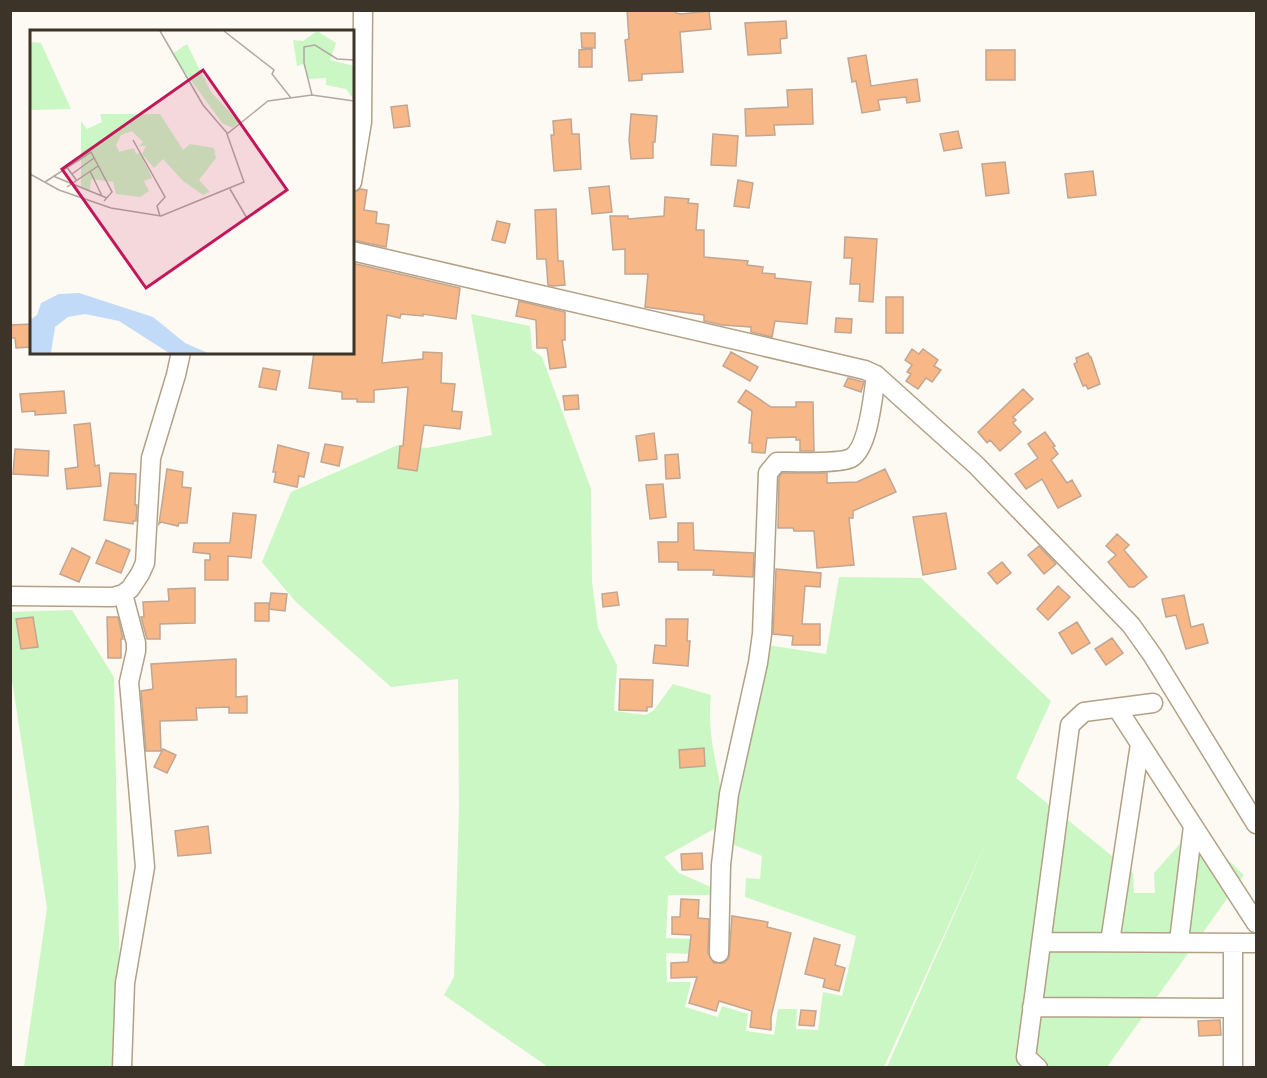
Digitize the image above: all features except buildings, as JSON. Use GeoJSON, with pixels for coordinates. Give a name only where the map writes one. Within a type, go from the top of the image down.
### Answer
{"type":"FeatureCollection","features":[{"type":"Feature","properties":{"kind":"street"},"geometry":{"type":"LineString","coordinates":[[354,170],[362,122],[363,10]]}},
{"type":"Feature","properties":{"kind":"street"},"geometry":{"type":"LineString","coordinates":[[354,251],[865,370],[876,375],[976,465],[1131,625],[1153,656],[1257,824]]}},
{"type":"Feature","properties":{"kind":"street"},"geometry":{"type":"LineString","coordinates":[[10,596],[103,598],[123,594],[136,581],[145,563],[152,458],[176,375],[180,354]]}},
{"type":"Feature","properties":{"kind":"street"},"geometry":{"type":"LineString","coordinates":[[719,953],[721,865],[729,794],[758,663],[762,634],[768,473],[777,462],[843,461],[855,455],[863,443],[876,375]]}},
{"type":"Feature","properties":{"kind":"street"},"geometry":{"type":"LineString","coordinates":[[122,1068],[124,982],[145,867],[129,682],[136,643],[123,594]]}},
{"type":"Feature","properties":{"kind":"street"},"geometry":{"type":"LineString","coordinates":[[1038,1068],[1026,1057],[1070,725],[1084,712],[1153,703]]}},
{"type":"Feature","properties":{"kind":"street"},"geometry":{"type":"LineString","coordinates":[[1117,708],[1257,923]]}},
{"type":"Feature","properties":{"kind":"street"},"geometry":{"type":"LineString","coordinates":[[1110,942],[1140,744]]}},
{"type":"Feature","properties":{"kind":"street"},"geometry":{"type":"LineString","coordinates":[[1179,941],[1193,826]]}},
{"type":"Feature","properties":{"kind":"street"},"geometry":{"type":"LineString","coordinates":[[1041,942],[1257,943]]}},
{"type":"Feature","properties":{"kind":"street"},"geometry":{"type":"LineString","coordinates":[[1233,943],[1233,1068]]}},
{"type":"Feature","properties":{"kind":"street"},"geometry":{"type":"LineString","coordinates":[[1032,1007],[1233,1008]]}},
{"type":"Feature","properties":{"kind":"green space"},"geometry":{"type":"Polygon","coordinates":[[[471,314],[530,326],[532,350],[542,357],[591,489],[592,582],[598,628],[617,665],[614,711],[646,715],[654,710],[673,684],[711,695],[711,729],[721,792],[723,824],[664,857],[679,873],[713,888],[712,895],[668,895],[666,938],[692,939],[690,954],[666,953],[667,982],[691,982],[685,1007],[718,1017],[722,1006],[748,1014],[746,1031],[774,1035],[778,1009],[797,1009],[796,1029],[818,1030],[823,992],[842,996],[856,936],[745,897],[746,878],[760,879],[762,856],[729,843],[767,645],[826,654],[839,577],[921,578],[1051,701],[1016,778],[1133,873],[1134,893],[1155,893],[1154,873],[1194,828],[1244,875],[1107,1067],[887,1067],[988,838],[884,1067],[548,1067],[444,995],[454,977],[459,809],[458,679],[391,687],[296,602],[262,562],[291,492],[398,445],[427,448],[492,435],[471,314]]]}},
{"type":"Feature","properties":{"kind":"green space"},"geometry":{"type":"Polygon","coordinates":[[[72,610],[114,677],[120,990],[119,1067],[24,1067],[47,908],[11,674],[10,612],[72,610]]]}}]}
